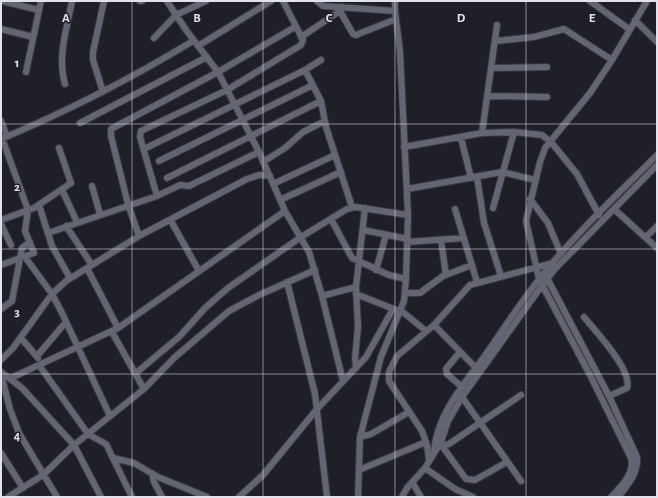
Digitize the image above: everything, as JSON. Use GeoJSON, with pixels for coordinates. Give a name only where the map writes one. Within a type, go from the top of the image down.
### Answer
{"type":"FeatureCollection","features":[{"type":"Feature","properties":{"kind":"street"},"geometry":{"type":"LineString","coordinates":[[2,1],[39,10]]}},
{"type":"Feature","properties":{"kind":"street"},"geometry":{"type":"LineString","coordinates":[[26,72],[41,1]]}},
{"type":"Feature","properties":{"kind":"street"},"geometry":{"type":"LineString","coordinates":[[65,84],[62,69],[62,55],[72,1]]}},
{"type":"Feature","properties":{"kind":"street"},"geometry":{"type":"LineString","coordinates":[[103,92],[93,60],[93,52],[104,1]]}},
{"type":"Feature","properties":{"kind":"street"},"geometry":{"type":"LineString","coordinates":[[167,1],[193,40],[218,72],[259,152],[285,210],[301,237],[315,270],[342,381]]}},
{"type":"Feature","properties":{"kind":"street"},"geometry":{"type":"LineString","coordinates":[[154,38],[176,15],[206,1]]}},
{"type":"Feature","properties":{"kind":"street"},"geometry":{"type":"LineString","coordinates":[[198,46],[271,1]]}},
{"type":"Feature","properties":{"kind":"street"},"geometry":{"type":"LineString","coordinates":[[157,196],[140,137],[141,131],[227,90],[301,45],[303,40],[283,1]]}},
{"type":"Feature","properties":{"kind":"street"},"geometry":{"type":"LineString","coordinates":[[317,1],[323,6],[341,9],[395,11]]}},
{"type":"Feature","properties":{"kind":"street"},"geometry":{"type":"LineString","coordinates":[[358,497],[360,437],[381,356],[400,312],[405,293],[408,215],[400,52],[395,1]]}},
{"type":"Feature","properties":{"kind":"street"},"geometry":{"type":"LineString","coordinates":[[590,1],[629,29]]}},
{"type":"Feature","properties":{"kind":"street"},"geometry":{"type":"LineString","coordinates":[[611,497],[629,474],[632,467],[631,458],[590,373],[542,285],[536,266],[526,221],[530,199],[543,153],[590,94],[612,60],[646,1]]}},
{"type":"Feature","properties":{"kind":"street"},"geometry":{"type":"LineString","coordinates":[[301,37],[341,9]]}},
{"type":"Feature","properties":{"kind":"street"},"geometry":{"type":"LineString","coordinates":[[341,9],[353,34],[396,19]]}},
{"type":"Feature","properties":{"kind":"street"},"geometry":{"type":"LineString","coordinates":[[635,20],[656,40]]}},
{"type":"Feature","properties":{"kind":"street"},"geometry":{"type":"LineString","coordinates":[[482,133],[496,41],[497,25]]}},
{"type":"Feature","properties":{"kind":"street"},"geometry":{"type":"LineString","coordinates":[[139,236],[128,204],[110,136],[111,129],[218,72],[295,27]]}},
{"type":"Feature","properties":{"kind":"street"},"geometry":{"type":"LineString","coordinates":[[1,29],[33,37]]}},
{"type":"Feature","properties":{"kind":"street"},"geometry":{"type":"LineString","coordinates":[[496,41],[534,37],[564,29],[612,60]]}},
{"type":"Feature","properties":{"kind":"street"},"geometry":{"type":"LineString","coordinates":[[4,138],[139,74],[193,40]]}},
{"type":"Feature","properties":{"kind":"street"},"geometry":{"type":"LineString","coordinates":[[80,123],[207,57]]}},
{"type":"Feature","properties":{"kind":"street"},"geometry":{"type":"LineString","coordinates":[[144,149],[305,70],[321,60]]}},
{"type":"Feature","properties":{"kind":"street"},"geometry":{"type":"LineString","coordinates":[[492,68],[547,67]]}},
{"type":"Feature","properties":{"kind":"street"},"geometry":{"type":"LineString","coordinates":[[305,70],[321,101],[325,121],[352,207]]}},
{"type":"Feature","properties":{"kind":"street"},"geometry":{"type":"LineString","coordinates":[[159,160],[313,85]]}},
{"type":"Feature","properties":{"kind":"street"},"geometry":{"type":"LineString","coordinates":[[488,96],[547,96]]}},
{"type":"Feature","properties":{"kind":"street"},"geometry":{"type":"LineString","coordinates":[[167,178],[321,101]]}},
{"type":"Feature","properties":{"kind":"street"},"geometry":{"type":"LineString","coordinates":[[1,121],[4,138],[28,210],[25,231],[34,253],[1,265]]}},
{"type":"Feature","properties":{"kind":"street"},"geometry":{"type":"LineString","coordinates":[[263,162],[285,148],[303,132],[325,121]]}},
{"type":"Feature","properties":{"kind":"street"},"geometry":{"type":"LineString","coordinates":[[493,208],[514,132]]}},
{"type":"Feature","properties":{"kind":"street"},"geometry":{"type":"LineString","coordinates":[[404,147],[461,138],[482,133],[537,133],[551,142],[579,177],[599,215]]}},
{"type":"Feature","properties":{"kind":"street"},"geometry":{"type":"LineString","coordinates":[[461,138],[474,177],[484,223],[501,276]]}},
{"type":"Feature","properties":{"kind":"street"},"geometry":{"type":"LineString","coordinates":[[1,220],[39,205],[69,185],[72,180],[59,148]]}},
{"type":"Feature","properties":{"kind":"street"},"geometry":{"type":"LineString","coordinates":[[48,233],[128,204],[157,196],[180,185],[189,186],[259,152]]}},
{"type":"Feature","properties":{"kind":"street"},"geometry":{"type":"LineString","coordinates":[[273,184],[335,155]]}},
{"type":"Feature","properties":{"kind":"street"},"geometry":{"type":"LineString","coordinates":[[402,497],[412,482],[425,468],[429,459],[438,448],[450,416],[462,397],[542,285],[553,263],[657,155]]}},
{"type":"Feature","properties":{"kind":"street"},"geometry":{"type":"LineString","coordinates":[[507,462],[475,480],[469,481],[438,448],[434,441],[442,419],[462,387],[539,278],[546,276],[657,165]]}},
{"type":"Feature","properties":{"kind":"street"},"geometry":{"type":"LineString","coordinates":[[280,200],[341,172]]}},
{"type":"Feature","properties":{"kind":"street"},"geometry":{"type":"LineString","coordinates":[[407,189],[502,172],[535,180]]}},
{"type":"Feature","properties":{"kind":"street"},"geometry":{"type":"LineString","coordinates":[[1,360],[20,338],[52,294],[70,278],[139,236],[171,221],[247,179],[259,175],[270,176]]}},
{"type":"Feature","properties":{"kind":"street"},"geometry":{"type":"LineString","coordinates":[[92,186],[100,214]]}},
{"type":"Feature","properties":{"kind":"street"},"geometry":{"type":"LineString","coordinates":[[62,190],[77,222]]}},
{"type":"Feature","properties":{"kind":"street"},"geometry":{"type":"LineString","coordinates":[[530,199],[548,223],[561,254]]}},
{"type":"Feature","properties":{"kind":"street"},"geometry":{"type":"LineString","coordinates":[[39,205],[58,257],[70,278]]}},
{"type":"Feature","properties":{"kind":"street"},"geometry":{"type":"LineString","coordinates":[[136,373],[179,336],[205,308],[228,288],[301,237],[331,219],[352,207],[408,215]]}},
{"type":"Feature","properties":{"kind":"street"},"geometry":{"type":"LineString","coordinates":[[356,368],[355,358],[358,327],[356,286],[360,262],[365,208]]}},
{"type":"Feature","properties":{"kind":"street"},"geometry":{"type":"LineString","coordinates":[[456,209],[477,282]]}},
{"type":"Feature","properties":{"kind":"street"},"geometry":{"type":"LineString","coordinates":[[614,209],[657,248]]}},
{"type":"Feature","properties":{"kind":"street"},"geometry":{"type":"LineString","coordinates":[[11,378],[112,332],[285,210]]}},
{"type":"Feature","properties":{"kind":"street"},"geometry":{"type":"LineString","coordinates":[[331,219],[350,256],[376,270],[406,279]]}},
{"type":"Feature","properties":{"kind":"street"},"geometry":{"type":"LineString","coordinates":[[171,221],[199,272]]}},
{"type":"Feature","properties":{"kind":"street"},"geometry":{"type":"LineString","coordinates":[[1,224],[11,245]]}},
{"type":"Feature","properties":{"kind":"street"},"geometry":{"type":"LineString","coordinates":[[66,226],[90,267],[118,328]]}},
{"type":"Feature","properties":{"kind":"street"},"geometry":{"type":"LineString","coordinates":[[646,237],[657,226]]}},
{"type":"Feature","properties":{"kind":"street"},"geometry":{"type":"LineString","coordinates":[[363,230],[386,234],[408,241],[464,238]]}},
{"type":"Feature","properties":{"kind":"street"},"geometry":{"type":"LineString","coordinates":[[376,270],[386,234]]}},
{"type":"Feature","properties":{"kind":"street"},"geometry":{"type":"LineString","coordinates":[[441,240],[446,275]]}},
{"type":"Feature","properties":{"kind":"street"},"geometry":{"type":"LineString","coordinates":[[1,309],[12,302],[23,258],[22,248],[30,242]]}},
{"type":"Feature","properties":{"kind":"street"},"geometry":{"type":"LineString","coordinates":[[23,258],[52,294],[110,416]]}},
{"type":"Feature","properties":{"kind":"street"},"geometry":{"type":"LineString","coordinates":[[429,459],[426,442],[422,431],[393,388],[390,381],[389,372],[397,356],[434,325],[466,288],[477,282],[536,266],[553,263]]}},
{"type":"Feature","properties":{"kind":"street"},"geometry":{"type":"LineString","coordinates":[[405,293],[420,293],[446,275],[472,265]]}},
{"type":"Feature","properties":{"kind":"street"},"geometry":{"type":"LineString","coordinates":[[8,497],[44,475],[74,445],[144,389],[174,358],[229,311],[240,304],[315,270]]}},
{"type":"Feature","properties":{"kind":"street"},"geometry":{"type":"LineString","coordinates":[[546,276],[609,396],[637,457],[638,466],[631,481],[618,497]]}},
{"type":"Feature","properties":{"kind":"street"},"geometry":{"type":"LineString","coordinates":[[287,282],[317,409],[327,497]]}},
{"type":"Feature","properties":{"kind":"street"},"geometry":{"type":"LineString","coordinates":[[322,296],[356,286]]}},
{"type":"Feature","properties":{"kind":"street"},"geometry":{"type":"LineString","coordinates":[[356,294],[408,316],[426,331]]}},
{"type":"Feature","properties":{"kind":"street"},"geometry":{"type":"LineString","coordinates":[[239,497],[263,475],[317,409],[356,368],[370,350],[393,309]]}},
{"type":"Feature","properties":{"kind":"street"},"geometry":{"type":"LineString","coordinates":[[584,317],[618,360],[628,380],[627,388],[609,396]]}},
{"type":"Feature","properties":{"kind":"street"},"geometry":{"type":"LineString","coordinates":[[36,356],[66,322]]}},
{"type":"Feature","properties":{"kind":"street"},"geometry":{"type":"LineString","coordinates":[[434,325],[476,368]]}},
{"type":"Feature","properties":{"kind":"street"},"geometry":{"type":"LineString","coordinates":[[112,332],[144,389]]}},
{"type":"Feature","properties":{"kind":"street"},"geometry":{"type":"LineString","coordinates":[[20,338],[36,356],[88,434],[104,442],[132,497]]}},
{"type":"Feature","properties":{"kind":"street"},"geometry":{"type":"LineString","coordinates":[[460,352],[446,370],[447,374],[462,387]]}},
{"type":"Feature","properties":{"kind":"street"},"geometry":{"type":"LineString","coordinates":[[1,373],[11,378],[22,388],[74,445],[101,497]]}},
{"type":"Feature","properties":{"kind":"street"},"geometry":{"type":"LineString","coordinates":[[1,373],[7,398],[19,433],[57,497]]}},
{"type":"Feature","properties":{"kind":"street"},"geometry":{"type":"LineString","coordinates":[[438,448],[449,444],[521,395]]}},
{"type":"Feature","properties":{"kind":"street"},"geometry":{"type":"LineString","coordinates":[[462,397],[521,481]]}},
{"type":"Feature","properties":{"kind":"street"},"geometry":{"type":"LineString","coordinates":[[1,402],[7,398]]}},
{"type":"Feature","properties":{"kind":"street"},"geometry":{"type":"LineString","coordinates":[[360,437],[371,434],[410,412]]}},
{"type":"Feature","properties":{"kind":"street"},"geometry":{"type":"LineString","coordinates":[[359,470],[426,442]]}},
{"type":"Feature","properties":{"kind":"street"},"geometry":{"type":"LineString","coordinates":[[1,453],[23,488]]}},
{"type":"Feature","properties":{"kind":"street"},"geometry":{"type":"LineString","coordinates":[[113,458],[134,463],[152,474],[207,497]]}},
{"type":"Feature","properties":{"kind":"street"},"geometry":{"type":"LineString","coordinates":[[425,468],[455,489],[473,497]]}},
{"type":"Feature","properties":{"kind":"street"},"geometry":{"type":"LineString","coordinates":[[152,474],[156,487],[162,497]]}},
{"type":"Feature","properties":{"kind":"street"},"geometry":{"type":"LineString","coordinates":[[412,482],[421,497]]}}]}
